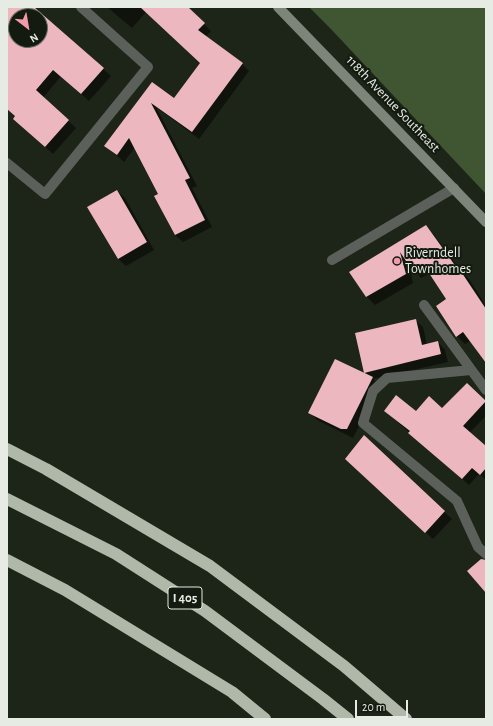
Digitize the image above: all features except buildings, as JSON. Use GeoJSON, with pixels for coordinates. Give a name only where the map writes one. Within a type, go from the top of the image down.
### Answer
{"type":"FeatureCollection","features":[{"type":"Feature","properties":{"kind":"highway"},"geometry":{"type":"LineString","coordinates":[[7,449],[46,469],[210,566],[344,666],[406,719]]}},
{"type":"Feature","properties":{"kind":"highway","name":"I 405"},"geometry":{"type":"LineString","coordinates":[[7,499],[116,554],[205,611],[348,719]]}},
{"type":"Feature","properties":{"kind":"highway"},"geometry":{"type":"LineString","coordinates":[[7,560],[64,590],[225,688],[265,719]]}},
{"type":"Feature","properties":{"kind":"street","name":"118th Avenue Southeast"},"geometry":{"type":"LineString","coordinates":[[278,7],[486,222]]}},
{"type":"Feature","properties":{"kind":"lane"},"geometry":{"type":"LineString","coordinates":[[7,163],[45,194],[148,67],[80,7]]}},
{"type":"Feature","properties":{"kind":"lane"},"geometry":{"type":"LineString","coordinates":[[332,260],[454,188]]}},
{"type":"Feature","properties":{"kind":"lane"},"geometry":{"type":"LineString","coordinates":[[424,305],[486,390]]}},
{"type":"Feature","properties":{"kind":"lane"},"geometry":{"type":"LineString","coordinates":[[471,370],[387,378],[373,391],[363,423],[457,501],[478,547],[486,554]]}},
{"type":"Feature","properties":{"kind":"green space"},"geometry":{"type":"Polygon","coordinates":[[[309,7],[486,7],[486,194],[329,27],[309,7]]]}},
{"type":"Feature","properties":{"kind":"place","name":"Riverndell Townhomes"},"geometry":{"type":"Point","coordinates":[397,261]}}]}
